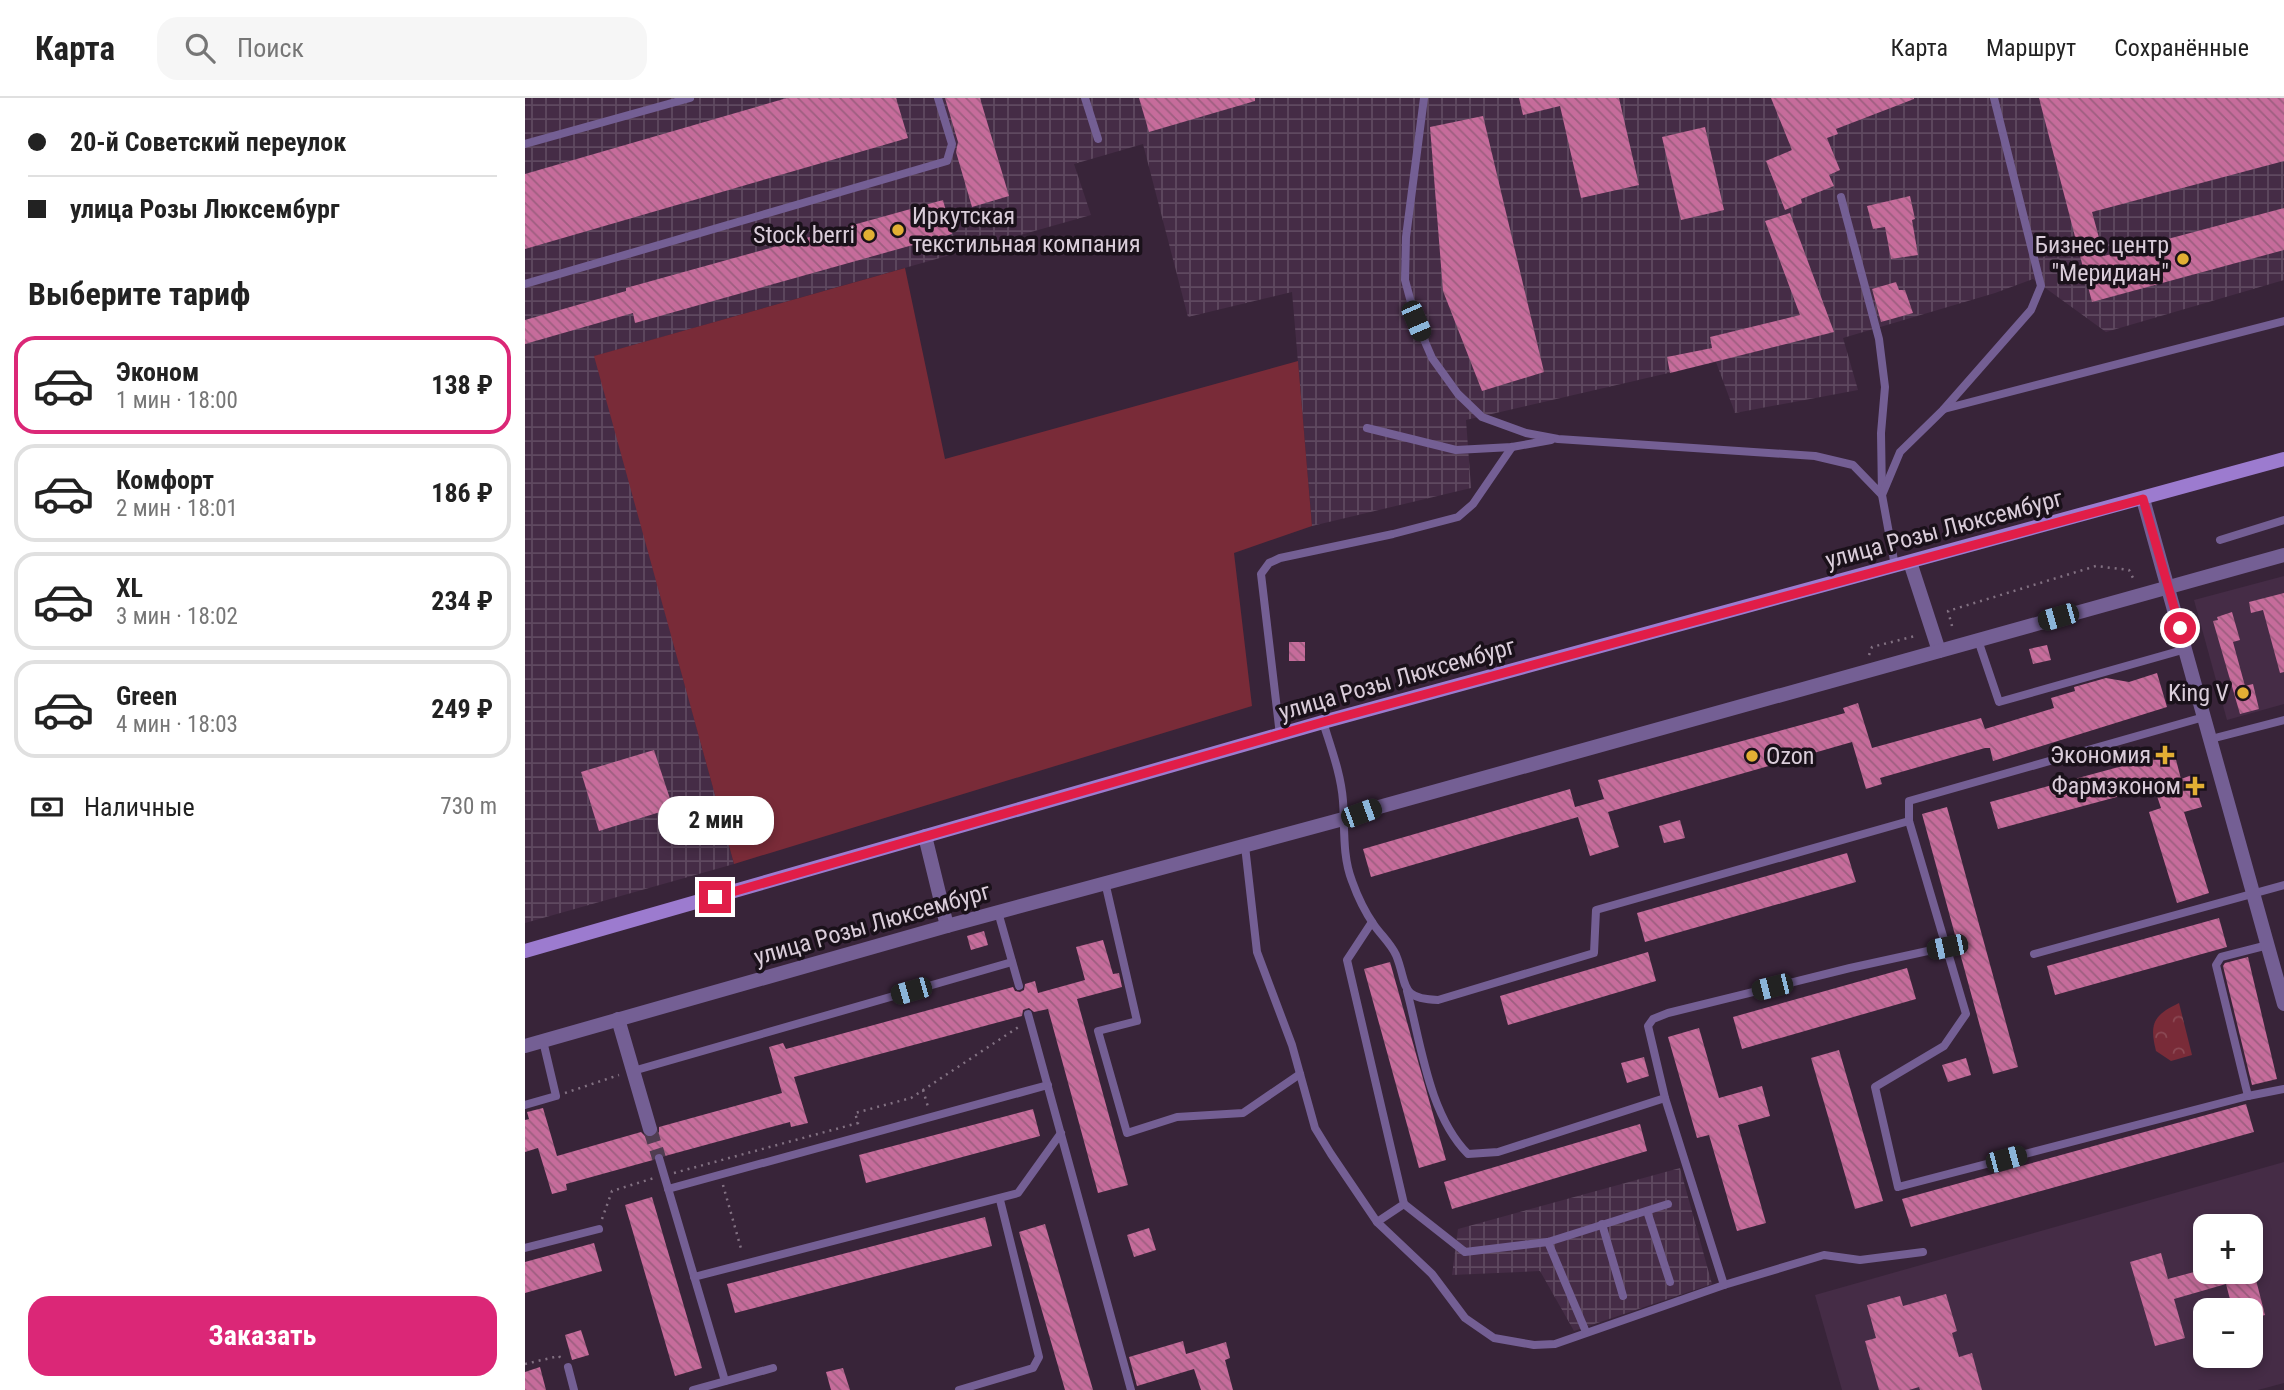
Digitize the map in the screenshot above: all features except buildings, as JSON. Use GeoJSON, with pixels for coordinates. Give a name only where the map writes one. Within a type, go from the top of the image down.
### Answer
{"type":"FeatureCollection","features":[{"type":"Feature","properties":{"kind":"main road","name":"улица Розы Люксембург"},"geometry":{"type":"LineString","coordinates":[[525,951],[1323,722],[2284,459]]}},
{"type":"Feature","properties":{"kind":"street"},"geometry":{"type":"LineString","coordinates":[[2143,499],[2284,1004]]}},
{"type":"Feature","properties":{"kind":"street","name":"улица Розы Люксембург"},"geometry":{"type":"LineString","coordinates":[[525,1046],[1105,882],[1343,819],[2168,585],[2284,555]]}},
{"type":"Feature","properties":{"kind":"street"},"geometry":{"type":"LineString","coordinates":[[1902,564],[1939,651]]}},
{"type":"Feature","properties":{"kind":"street"},"geometry":{"type":"LineString","coordinates":[[925,836],[947,926]]}},
{"type":"Feature","properties":{"kind":"street"},"geometry":{"type":"LineString","coordinates":[[618,1019],[650,1129]]}},
{"type":"Feature","properties":{"kind":"lane"},"geometry":{"type":"LineString","coordinates":[[525,144],[690,98]]}},
{"type":"Feature","properties":{"kind":"lane"},"geometry":{"type":"LineString","coordinates":[[525,284],[947,161],[952,144],[938,98]]}},
{"type":"Feature","properties":{"kind":"lane"},"geometry":{"type":"LineString","coordinates":[[1085,98],[1098,139]]}},
{"type":"Feature","properties":{"kind":"lane"},"geometry":{"type":"LineString","coordinates":[[1424,98],[1406,237],[1405,280],[1416,321],[1431,358],[1458,394],[1482,417],[1526,433],[1558,439],[1815,456],[1853,465],[1882,495]]}},
{"type":"Feature","properties":{"kind":"lane"},"geometry":{"type":"LineString","coordinates":[[1882,495],[1900,452],[1944,409],[2031,310],[2041,286],[1994,98]]}},
{"type":"Feature","properties":{"kind":"lane"},"geometry":{"type":"LineString","coordinates":[[1841,197],[1879,339],[1885,387],[1881,433],[1882,495],[1902,564]]}},
{"type":"Feature","properties":{"kind":"lane"},"geometry":{"type":"LineString","coordinates":[[1944,409],[2284,321]]}},
{"type":"Feature","properties":{"kind":"lane"},"geometry":{"type":"LineString","coordinates":[[1367,428],[1456,450],[1512,447],[1558,439]]}},
{"type":"Feature","properties":{"kind":"lane"},"geometry":{"type":"LineString","coordinates":[[1280,735],[1261,574],[1269,563],[1304,552],[1394,534],[1458,517],[1473,504],[1512,447]]}},
{"type":"Feature","properties":{"kind":"lane"},"geometry":{"type":"LineString","coordinates":[[2220,540],[2284,520]]}},
{"type":"Feature","properties":{"kind":"lane"},"geometry":{"type":"LineString","coordinates":[[1978,640],[1999,702],[2186,649]]}},
{"type":"Feature","properties":{"kind":"lane"},"geometry":{"type":"LineString","coordinates":[[2204,717],[1909,801],[1909,821],[1966,1014],[1944,1046],[1875,1087],[1898,1187],[2284,1089]]}},
{"type":"Feature","properties":{"kind":"lane"},"geometry":{"type":"LineString","coordinates":[[2211,739],[2284,720]]}},
{"type":"Feature","properties":{"kind":"lane"},"geometry":{"type":"LineString","coordinates":[[1323,722],[1338,770],[1351,880],[1372,922],[1395,953],[1436,1103],[1454,1140],[1468,1154],[1499,1152],[1665,1098]]}},
{"type":"Feature","properties":{"kind":"lane"},"geometry":{"type":"LineString","coordinates":[[1406,989],[1421,1000],[1438,1000],[1594,953],[1596,910],[1909,821]]}},
{"type":"Feature","properties":{"kind":"lane"},"geometry":{"type":"LineString","coordinates":[[1245,846],[1257,952],[1292,1045],[1315,1128],[1377,1222],[1432,1274],[1465,1318],[1494,1338],[1534,1345],[1555,1344],[1724,1284],[1824,1255],[1860,1260],[1923,1252]]}},
{"type":"Feature","properties":{"kind":"lane"},"geometry":{"type":"LineString","coordinates":[[1105,882],[1137,1021],[1098,1031],[1127,1133],[1177,1116],[1243,1113],[1300,1074]]}},
{"type":"Feature","properties":{"kind":"lane"},"geometry":{"type":"LineString","coordinates":[[2034,954],[2284,885]]}},
{"type":"Feature","properties":{"kind":"lane"},"geometry":{"type":"LineString","coordinates":[[998,912],[1019,986]]}},
{"type":"Feature","properties":{"kind":"lane"},"geometry":{"type":"LineString","coordinates":[[1372,922],[1347,960],[1404,1203],[1465,1252],[1548,1241],[1668,1204]]}},
{"type":"Feature","properties":{"kind":"lane"},"geometry":{"type":"LineString","coordinates":[[2248,1096],[2216,965],[2221,957],[2268,945]]}},
{"type":"Feature","properties":{"kind":"lane"},"geometry":{"type":"LineString","coordinates":[[1724,1284],[1665,1098],[1648,1026],[1653,1019],[1837,971],[1947,947]]}},
{"type":"Feature","properties":{"kind":"lane"},"geometry":{"type":"LineString","coordinates":[[633,1071],[1012,962]]}},
{"type":"Feature","properties":{"kind":"lane"},"geometry":{"type":"LineString","coordinates":[[1029,1017],[1131,1390]]}},
{"type":"Feature","properties":{"kind":"lane"},"geometry":{"type":"LineString","coordinates":[[525,1105],[556,1096],[543,1041]]}},
{"type":"Feature","properties":{"kind":"lane"},"geometry":{"type":"LineString","coordinates":[[668,1189],[1048,1085]]}},
{"type":"Feature","properties":{"kind":"lane"},"geometry":{"type":"LineString","coordinates":[[694,1277],[1000,1200],[1018,1193],[1061,1133]]}},
{"type":"Feature","properties":{"kind":"lane"},"geometry":{"type":"LineString","coordinates":[[659,1158],[725,1381]]}},
{"type":"Feature","properties":{"kind":"lane"},"geometry":{"type":"LineString","coordinates":[[959,1390],[1033,1368],[1039,1357],[1000,1200]]}},
{"type":"Feature","properties":{"kind":"lane"},"geometry":{"type":"LineString","coordinates":[[1377,1222],[1404,1203]]}},
{"type":"Feature","properties":{"kind":"lane"},"geometry":{"type":"LineString","coordinates":[[1647,1211],[1669,1282]]}},
{"type":"Feature","properties":{"kind":"lane"},"geometry":{"type":"LineString","coordinates":[[1602,1224],[1623,1296]]}},
{"type":"Feature","properties":{"kind":"lane"},"geometry":{"type":"LineString","coordinates":[[525,1248],[599,1229]]}},
{"type":"Feature","properties":{"kind":"lane"},"geometry":{"type":"LineString","coordinates":[[1548,1241],[1586,1332]]}},
{"type":"Feature","properties":{"kind":"lane"},"geometry":{"type":"LineString","coordinates":[[568,1367],[574,1390]]}},
{"type":"Feature","properties":{"kind":"lane"},"geometry":{"type":"LineString","coordinates":[[693,1390],[772,1368]]}},
{"type":"Feature","properties":{"kind":"path"},"geometry":{"type":"LineString","coordinates":[[1952,626],[1948,611],[2096,566],[2129,570],[2135,583]]}},
{"type":"Feature","properties":{"kind":"path"},"geometry":{"type":"LineString","coordinates":[[1868,660],[1872,647],[1915,636]]}},
{"type":"Feature","properties":{"kind":"path"},"geometry":{"type":"LineString","coordinates":[[599,1229],[612,1191],[858,1123],[855,1113],[911,1098],[1029,1017]]}},
{"type":"Feature","properties":{"kind":"path"},"geometry":{"type":"LineString","coordinates":[[556,1096],[633,1071]]}},
{"type":"Feature","properties":{"kind":"path"},"geometry":{"type":"LineString","coordinates":[[923,1090],[931,1117]]}},
{"type":"Feature","properties":{"kind":"path"},"geometry":{"type":"LineString","coordinates":[[720,1175],[745,1264]]}},
{"type":"Feature","properties":{"kind":"path"},"geometry":{"type":"LineString","coordinates":[[525,1364],[559,1356],[568,1367]]}},
{"type":"Feature","properties":{"kind":"shaded area"},"geometry":{"type":"Polygon","coordinates":[[[525,98],[2284,98],[2284,280],[2106,332],[2033,279],[1995,293],[1843,338],[1858,390],[1735,413],[1716,362],[1466,420],[1471,488],[1312,526],[1292,292],[1188,317],[1143,144],[1074,164],[1091,215],[595,356],[734,864],[525,923],[525,98]]]}},
{"type":"Feature","properties":{"kind":"shaded area"},"geometry":{"type":"Polygon","coordinates":[[[2284,576],[2284,704],[2227,720],[2194,600],[2284,576]]]}},
{"type":"Feature","properties":{"kind":"shaded area"},"geometry":{"type":"Polygon","coordinates":[[[2284,1162],[2284,1383],[2258,1390],[1842,1390],[1815,1295],[2284,1162]]]}},
{"type":"Feature","properties":{"kind":"shaded area"},"geometry":{"type":"Polygon","coordinates":[[[1680,1168],[1712,1284],[1574,1331],[1540,1271],[1452,1275],[1458,1229],[1680,1168]]]}},
{"type":"Feature","properties":{"kind":"green space"},"geometry":{"type":"Polygon","coordinates":[[[905,268],[945,459],[1298,361],[1312,526],[1234,553],[1252,706],[734,864],[594,356],[905,268]]]}},
{"type":"Feature","properties":{"kind":"green space"},"geometry":{"type":"Polygon","coordinates":[[[2179,1003],[2192,1055],[2171,1061],[2156,1051],[2153,1033],[2155,1021],[2159,1016],[2179,1003]]]}},
{"type":"Feature","properties":{"kind":"tunnel"},"geometry":{"type":"LineString","coordinates":[[650,1129],[659,1158]]}},
{"type":"Feature","properties":{"kind":"place","name":"Иркутская текстильная компания"},"geometry":{"type":"Point","coordinates":[898,230]}},
{"type":"Feature","properties":{"kind":"place","name":"Stock berri"},"geometry":{"type":"Point","coordinates":[869,235]}},
{"type":"Feature","properties":{"kind":"place","name":"Бизнес центр \"Меридиан\""},"geometry":{"type":"Point","coordinates":[2183,259]}},
{"type":"Feature","properties":{"kind":"place","name":"King V"},"geometry":{"type":"Point","coordinates":[2243,693]}},
{"type":"Feature","properties":{"kind":"place","name":"Экономия"},"geometry":{"type":"Point","coordinates":[2165,755]}},
{"type":"Feature","properties":{"kind":"place","name":"Ozon"},"geometry":{"type":"Point","coordinates":[1752,756]}},
{"type":"Feature","properties":{"kind":"place","name":"Фармэконом"},"geometry":{"type":"Point","coordinates":[2195,786]}},
{"type":"Feature","properties":{"kind":"route"},"geometry":{"type":"LineString","coordinates":[[715,897],[1323,722],[2143,499],[2180,628]]}}]}
